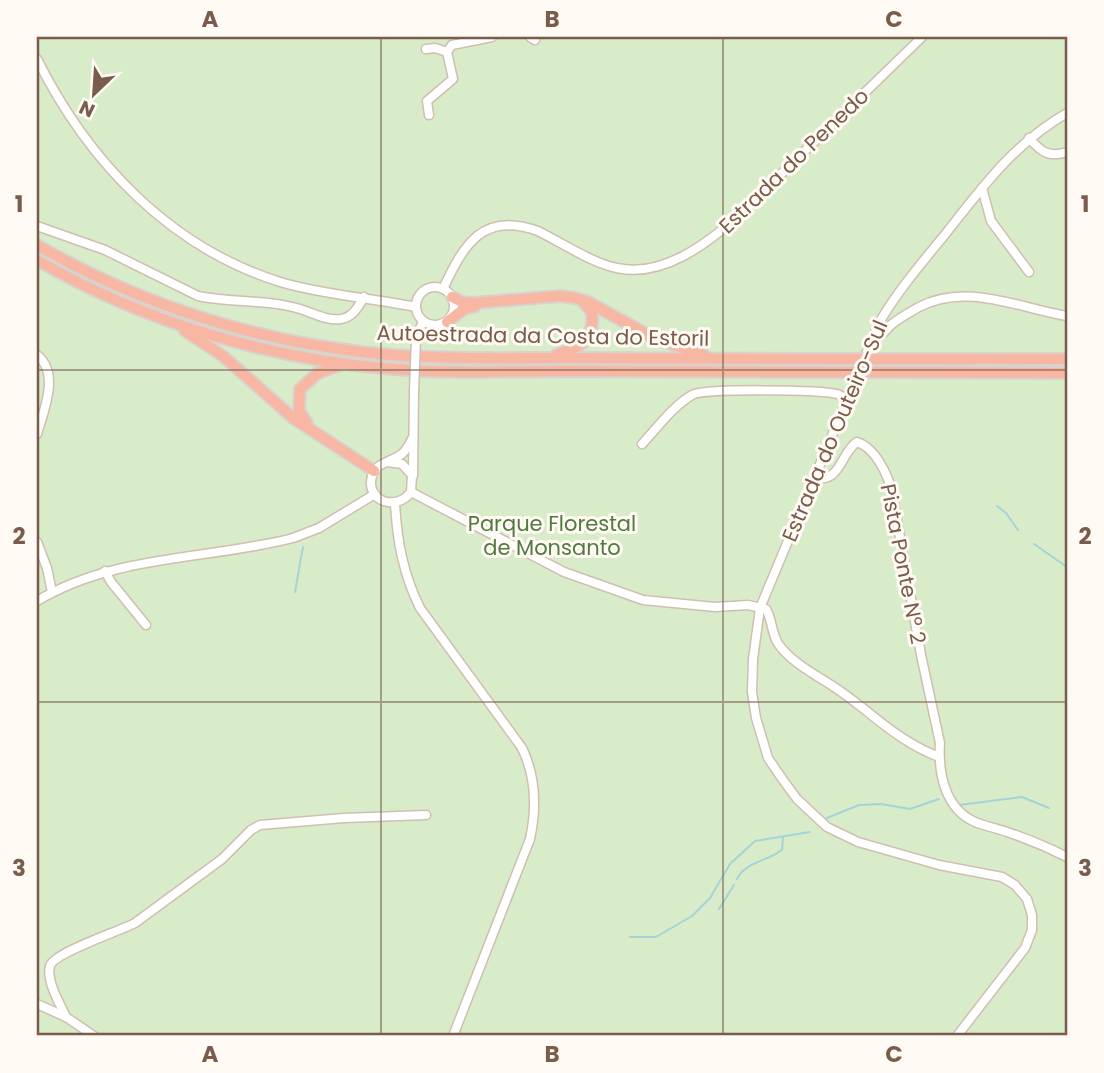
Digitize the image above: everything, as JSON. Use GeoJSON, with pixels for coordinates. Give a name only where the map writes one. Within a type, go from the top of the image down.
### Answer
{"type":"FeatureCollection","features":[{"type":"Feature","properties":{"kind":"highway","name":"Autoestrada da Costa do Estoril"},"geometry":{"type":"LineString","coordinates":[[37,245],[101,278],[161,304],[230,326],[288,340],[396,356],[1067,359]]}},
{"type":"Feature","properties":{"kind":"highway","name":"Autoestrada da Costa do Estoril"},"geometry":{"type":"LineString","coordinates":[[37,260],[124,303],[158,317],[228,339],[285,353],[393,369],[468,372],[1067,373]]}},
{"type":"Feature","properties":{"kind":"highway"},"geometry":{"type":"LineString","coordinates":[[448,293],[461,302],[472,303],[560,296],[575,298],[588,302],[654,338],[713,359]]}},
{"type":"Feature","properties":{"kind":"highway"},"geometry":{"type":"LineString","coordinates":[[447,321],[464,309],[475,306],[560,299],[585,304],[592,312],[590,334],[582,345],[546,358]]}},
{"type":"Feature","properties":{"kind":"highway"},"geometry":{"type":"LineString","coordinates":[[158,317],[199,339],[223,356],[279,407],[374,471]]}},
{"type":"Feature","properties":{"kind":"highway"},"geometry":{"type":"LineString","coordinates":[[313,431],[299,411],[300,389],[318,373],[344,363]]}},
{"type":"Feature","properties":{"kind":"street"},"geometry":{"type":"LineString","coordinates":[[436,110],[429,115],[427,101],[453,79],[447,52],[452,45],[492,37]]}},
{"type":"Feature","properties":{"kind":"street","name":"Estrada do Penedo"},"geometry":{"type":"LineString","coordinates":[[448,293],[467,244],[480,234],[503,225],[538,231],[616,268],[644,270],[687,253],[711,239],[738,216],[922,37]]}},
{"type":"Feature","properties":{"kind":"street"},"geometry":{"type":"LineString","coordinates":[[426,49],[435,48],[447,52]]}},
{"type":"Feature","properties":{"kind":"street"},"geometry":{"type":"LineString","coordinates":[[37,59],[73,122],[108,168],[135,195],[192,241],[229,261],[281,282],[416,306]]}},
{"type":"Feature","properties":{"kind":"street","name":"Estrada do Outeiro-Sul"},"geometry":{"type":"LineString","coordinates":[[957,1036],[1025,948],[1030,938],[1032,922],[1027,899],[1020,889],[1002,877],[939,865],[858,842],[827,827],[797,799],[768,758],[755,718],[752,692],[753,659],[760,608],[879,323],[900,291],[982,188],[1029,138],[1067,113]]}},
{"type":"Feature","properties":{"kind":"street"},"geometry":{"type":"LineString","coordinates":[[1029,138],[1048,155],[1057,156],[1067,152]]}},
{"type":"Feature","properties":{"kind":"street"},"geometry":{"type":"LineString","coordinates":[[982,188],[991,221],[1029,272]]}},
{"type":"Feature","properties":{"kind":"street"},"geometry":{"type":"LineString","coordinates":[[37,226],[105,250],[198,296],[235,302],[275,304],[334,319],[348,317],[355,312],[364,298]]}},
{"type":"Feature","properties":{"kind":"street"},"geometry":{"type":"LineString","coordinates":[[436,287],[448,293],[454,312],[447,321],[433,326],[423,321],[416,306],[417,299],[425,290],[436,287]]}},
{"type":"Feature","properties":{"kind":"street"},"geometry":{"type":"LineString","coordinates":[[871,340],[879,338],[893,324],[919,307],[953,296],[979,296],[1067,316]]}},
{"type":"Feature","properties":{"kind":"street"},"geometry":{"type":"LineString","coordinates":[[412,439],[402,454],[374,471],[371,483],[375,494],[384,502],[395,503],[406,498],[411,492],[416,339],[423,321]]}},
{"type":"Feature","properties":{"kind":"street"},"geometry":{"type":"LineString","coordinates":[[37,355],[46,365],[49,376],[37,434]]}},
{"type":"Feature","properties":{"kind":"street"},"geometry":{"type":"LineString","coordinates":[[642,444],[686,399],[709,390],[820,393],[835,394],[846,399]]}},
{"type":"Feature","properties":{"kind":"street","name":"Pista Ponte Nº 2"},"geometry":{"type":"LineString","coordinates":[[815,478],[821,479],[839,469],[853,444],[858,442],[874,454],[887,475],[940,743],[939,757]]}},
{"type":"Feature","properties":{"kind":"street"},"geometry":{"type":"LineString","coordinates":[[387,462],[397,462],[407,467],[413,481]]}},
{"type":"Feature","properties":{"kind":"street"},"geometry":{"type":"LineString","coordinates":[[411,492],[564,572],[643,600],[715,607],[743,605],[766,609],[772,633],[780,646],[796,661],[814,676],[837,688],[900,738],[939,757],[948,797],[959,811],[974,821],[1043,844],[1067,857]]}},
{"type":"Feature","properties":{"kind":"street"},"geometry":{"type":"LineString","coordinates":[[37,601],[52,592],[105,571],[293,538],[318,528],[375,494]]}},
{"type":"Feature","properties":{"kind":"street"},"geometry":{"type":"LineString","coordinates":[[395,503],[399,544],[412,592],[420,608],[522,748],[531,772],[535,795],[530,839],[453,1036]]}},
{"type":"Feature","properties":{"kind":"street"},"geometry":{"type":"LineString","coordinates":[[37,542],[47,568],[52,592]]}},
{"type":"Feature","properties":{"kind":"street"},"geometry":{"type":"LineString","coordinates":[[105,571],[146,625]]}},
{"type":"Feature","properties":{"kind":"street"},"geometry":{"type":"LineString","coordinates":[[66,1017],[49,968],[53,960],[67,951],[120,932],[135,923],[222,859],[255,827],[270,822],[426,815]]}},
{"type":"Feature","properties":{"kind":"street"},"geometry":{"type":"LineString","coordinates":[[37,1004],[66,1017],[94,1036]]}},
{"type":"Feature","properties":{"kind":"green space","name":"Parque Florestal de Monsanto"},"geometry":{"type":"Polygon","coordinates":[[[37,37],[1067,37],[1067,1036],[37,1036],[37,37]]]}},
{"type":"Feature","properties":{"kind":"waterway"},"geometry":{"type":"LineString","coordinates":[[997,506],[1006,513],[1018,530]]}},
{"type":"Feature","properties":{"kind":"waterway"},"geometry":{"type":"LineString","coordinates":[[1034,544],[1067,567]]}},
{"type":"Feature","properties":{"kind":"waterway"},"geometry":{"type":"LineString","coordinates":[[299,568],[303,547]]}},
{"type":"Feature","properties":{"kind":"waterway"},"geometry":{"type":"LineString","coordinates":[[295,592],[299,570]]}},
{"type":"Feature","properties":{"kind":"waterway"},"geometry":{"type":"LineString","coordinates":[[959,805],[1022,797],[1049,808]]}},
{"type":"Feature","properties":{"kind":"waterway"},"geometry":{"type":"LineString","coordinates":[[827,818],[859,805],[881,804],[910,809],[939,799]]}},
{"type":"Feature","properties":{"kind":"waterway"},"geometry":{"type":"LineString","coordinates":[[630,937],[656,937],[692,916],[710,898],[730,864],[755,841],[810,832]]}},
{"type":"Feature","properties":{"kind":"waterway"},"geometry":{"type":"LineString","coordinates":[[737,879],[751,865],[782,850],[783,837]]}},
{"type":"Feature","properties":{"kind":"waterway"},"geometry":{"type":"LineString","coordinates":[[719,909],[734,885]]}}]}
